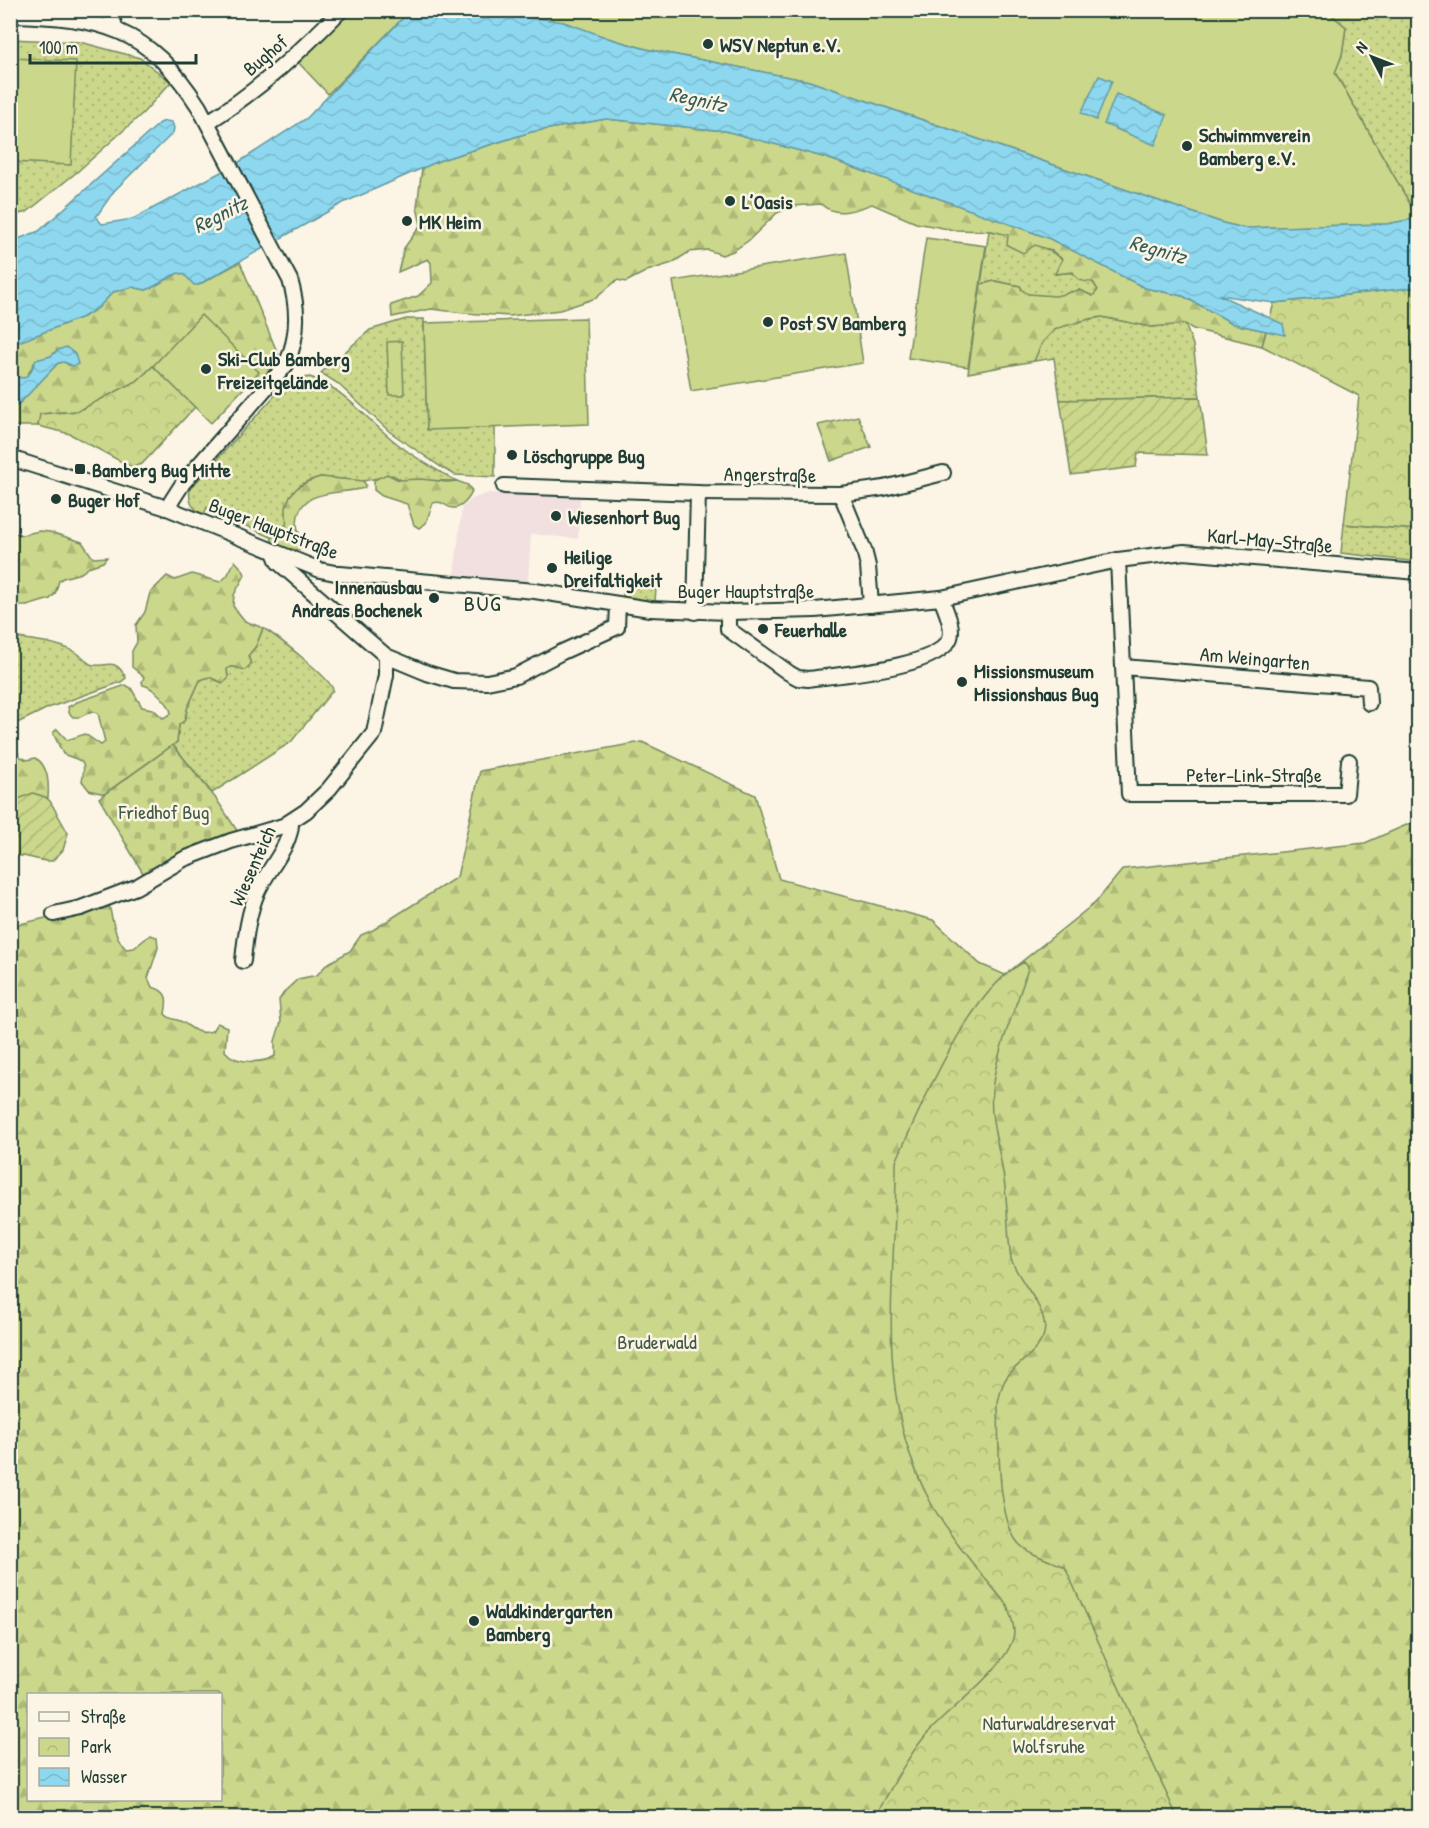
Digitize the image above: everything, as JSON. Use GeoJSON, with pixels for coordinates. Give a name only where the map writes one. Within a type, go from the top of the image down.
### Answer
{"type":"FeatureCollection","features":[{"type":"Feature","properties":{"kind":"street"},"geometry":{"type":"LineString","coordinates":[[72,18],[85,10]]}},
{"type":"Feature","properties":{"kind":"street"},"geometry":{"type":"LineString","coordinates":[[110,10],[116,29]]}},
{"type":"Feature","properties":{"kind":"street","name":"Bughof"},"geometry":{"type":"LineString","coordinates":[[208,122],[288,63],[341,10]]}},
{"type":"Feature","properties":{"kind":"street"},"geometry":{"type":"LineString","coordinates":[[10,15],[72,18],[116,29],[140,41],[155,54],[183,83],[208,122],[290,280],[296,309],[297,332],[286,364],[183,483],[167,508]]}},
{"type":"Feature","properties":{"kind":"street","name":"Buger Hauptstraße"},"geometry":{"type":"LineString","coordinates":[[10,458],[76,477],[167,508],[320,570],[340,574],[536,591],[618,605],[695,612],[815,610],[871,605],[941,598],[1118,560]]}},
{"type":"Feature","properties":{"kind":"street","name":"Angerstraße"},"geometry":{"type":"LineString","coordinates":[[504,486],[698,493],[841,494],[884,488],[943,473]]}},
{"type":"Feature","properties":{"kind":"street","name":"Angerstraße"},"geometry":{"type":"LineString","coordinates":[[695,612],[698,493]]}},
{"type":"Feature","properties":{"kind":"street","name":"Angerstraße"},"geometry":{"type":"LineString","coordinates":[[841,494],[864,550],[868,566],[871,605]]}},
{"type":"Feature","properties":{"kind":"street"},"geometry":{"type":"LineString","coordinates":[[274,552],[278,562],[284,568],[386,656],[427,673],[454,681],[487,682],[516,676],[617,627],[618,605]]}},
{"type":"Feature","properties":{"kind":"street","name":"Karl-May-Straße"},"geometry":{"type":"LineString","coordinates":[[1118,560],[1184,552],[1419,572]]}},
{"type":"Feature","properties":{"kind":"street"},"geometry":{"type":"LineString","coordinates":[[1118,560],[1123,667]]}},
{"type":"Feature","properties":{"kind":"street"},"geometry":{"type":"LineString","coordinates":[[728,612],[728,629],[789,674],[808,679],[890,667],[922,660],[934,654],[950,638],[951,627],[941,598]]}},
{"type":"Feature","properties":{"kind":"street"},"geometry":{"type":"LineString","coordinates":[[54,914],[81,908],[136,887],[204,850],[291,822],[329,789],[374,733],[386,675],[386,656]]}},
{"type":"Feature","properties":{"kind":"street","name":"Am Weingarten"},"geometry":{"type":"LineString","coordinates":[[1123,667],[1368,687],[1369,703]]}},
{"type":"Feature","properties":{"kind":"street","name":"Peter-Link-Straße"},"geometry":{"type":"LineString","coordinates":[[1123,667],[1129,794],[1346,794],[1349,761]]}},
{"type":"Feature","properties":{"kind":"street","name":"Wiesenteich"},"geometry":{"type":"LineString","coordinates":[[243,961],[249,916],[256,895],[289,839],[291,822]]}},
{"type":"Feature","properties":{"kind":"shaded area"},"geometry":{"type":"Polygon","coordinates":[[[488,493],[580,498],[578,539],[531,534],[528,581],[454,574],[462,507],[472,499],[488,493]]]}},
{"type":"Feature","properties":{"kind":"green space"},"geometry":{"type":"Polygon","coordinates":[[[346,11],[423,11],[402,19],[328,94],[296,60],[346,11]]]}},
{"type":"Feature","properties":{"kind":"green space","name":"Schwimmverein Bamberg e.V."},"geometry":{"type":"Polygon","coordinates":[[[456,11],[1327,11],[1346,27],[1342,55],[1335,73],[1410,204],[1415,219],[1387,224],[1244,228],[1223,223],[809,81],[646,49],[611,39],[456,11]]]}},
{"type":"Feature","properties":{"kind":"green space"},"geometry":{"type":"Polygon","coordinates":[[[1327,11],[1418,11],[1418,202],[1410,204],[1335,72],[1342,55],[1346,27],[1327,11]]]}},
{"type":"Feature","properties":{"kind":"green space"},"geometry":{"type":"Polygon","coordinates":[[[10,39],[80,42],[140,58],[171,82],[143,113],[77,172],[27,212],[11,216],[10,39]]]}},
{"type":"Feature","properties":{"kind":"green space"},"geometry":{"type":"Polygon","coordinates":[[[11,58],[76,61],[71,165],[11,162],[11,58]]]}},
{"type":"Feature","properties":{"kind":"green space"},"geometry":{"type":"Polygon","coordinates":[[[606,119],[726,131],[827,158],[1049,238],[1145,288],[1183,296],[1234,324],[1266,331],[1262,346],[1193,329],[1185,324],[1151,327],[1102,317],[1055,329],[1042,343],[1034,361],[968,373],[981,284],[995,281],[1020,286],[1028,294],[1056,296],[1079,290],[1093,296],[1098,290],[1093,282],[1081,280],[1073,272],[1055,274],[1062,259],[1052,251],[1035,245],[1023,253],[1007,245],[1008,235],[992,231],[954,230],[916,223],[872,204],[846,212],[833,211],[821,204],[793,206],[777,213],[748,241],[733,251],[722,255],[708,250],[689,252],[672,263],[647,271],[626,282],[617,280],[596,298],[560,310],[510,316],[431,309],[392,317],[391,305],[418,296],[432,283],[431,263],[428,259],[398,272],[404,248],[421,225],[417,207],[422,168],[531,132],[606,119]]]}},
{"type":"Feature","properties":{"kind":"green space"},"geometry":{"type":"Polygon","coordinates":[[[989,231],[1018,237],[1047,249],[1063,260],[1055,274],[1080,274],[1090,280],[1098,290],[1093,296],[1079,290],[1056,297],[1025,294],[1020,286],[995,281],[981,284],[989,231]]]}},
{"type":"Feature","properties":{"kind":"green space","name":"Post SV Bamberg"},"geometry":{"type":"Polygon","coordinates":[[[926,238],[986,246],[968,367],[908,358],[926,238]]]}},
{"type":"Feature","properties":{"kind":"green space","name":"Post SV Bamberg"},"geometry":{"type":"Polygon","coordinates":[[[846,253],[863,363],[691,391],[673,281],[846,253]]]}},
{"type":"Feature","properties":{"kind":"green space"},"geometry":{"type":"Polygon","coordinates":[[[240,262],[280,359],[258,382],[251,386],[174,386],[153,366],[137,381],[78,411],[41,414],[38,426],[11,426],[11,408],[21,402],[58,363],[64,362],[70,366],[58,350],[51,356],[34,363],[27,376],[20,378],[11,370],[10,345],[85,316],[98,308],[113,292],[132,287],[146,290],[178,273],[184,274],[198,285],[240,262]]]}},
{"type":"Feature","properties":{"kind":"green space"},"geometry":{"type":"Polygon","coordinates":[[[1418,287],[1418,530],[1344,524],[1359,396],[1262,346],[1274,303],[1418,287]]]}},
{"type":"Feature","properties":{"kind":"green space","name":"Ski-Club Bamberg Freizeitgelände"},"geometry":{"type":"Polygon","coordinates":[[[201,315],[259,372],[211,423],[153,366],[201,315]]]}},
{"type":"Feature","properties":{"kind":"green space"},"geometry":{"type":"Polygon","coordinates":[[[1102,317],[1151,327],[1185,324],[1193,345],[1200,397],[1060,400],[1054,358],[1034,361],[1039,347],[1047,336],[1061,327],[1077,321],[1102,317]]]}},
{"type":"Feature","properties":{"kind":"green space"},"geometry":{"type":"Polygon","coordinates":[[[586,318],[589,424],[427,430],[424,323],[586,318]]]}},
{"type":"Feature","properties":{"kind":"green space"},"geometry":{"type":"Polygon","coordinates":[[[406,319],[424,319],[427,429],[495,427],[495,477],[455,475],[444,469],[390,432],[337,383],[321,373],[370,330],[406,319]]]}},
{"type":"Feature","properties":{"kind":"green space"},"geometry":{"type":"Polygon","coordinates":[[[402,341],[404,395],[389,395],[387,342],[402,341]]]}},
{"type":"Feature","properties":{"kind":"green space"},"geometry":{"type":"Polygon","coordinates":[[[153,366],[195,407],[142,464],[131,467],[70,434],[38,426],[40,414],[78,411],[137,381],[153,366]]]}},
{"type":"Feature","properties":{"kind":"green space"},"geometry":{"type":"Polygon","coordinates":[[[310,377],[342,394],[395,442],[429,466],[457,481],[401,480],[393,475],[363,481],[320,477],[300,485],[289,499],[287,526],[281,532],[276,532],[273,538],[207,508],[203,515],[196,510],[190,501],[190,489],[289,380],[310,377]]]}},
{"type":"Feature","properties":{"kind":"green space"},"geometry":{"type":"Polygon","coordinates":[[[1200,397],[1208,455],[1138,453],[1136,467],[1071,475],[1060,400],[1200,397]]]}},
{"type":"Feature","properties":{"kind":"green space"},"geometry":{"type":"Polygon","coordinates":[[[858,416],[871,447],[831,461],[818,425],[858,416]]]}},
{"type":"Feature","properties":{"kind":"green space"},"geometry":{"type":"Polygon","coordinates":[[[387,474],[399,480],[457,481],[468,485],[472,491],[465,502],[456,508],[433,503],[426,523],[419,528],[414,525],[407,504],[382,496],[374,490],[374,480],[387,474]]]}},
{"type":"Feature","properties":{"kind":"green space"},"geometry":{"type":"Polygon","coordinates":[[[320,477],[363,481],[366,485],[364,488],[322,495],[305,503],[299,511],[297,523],[301,540],[299,550],[277,547],[271,543],[273,535],[286,528],[286,508],[290,496],[303,484],[320,477]]]}},
{"type":"Feature","properties":{"kind":"green space"},"geometry":{"type":"Polygon","coordinates":[[[1344,524],[1418,530],[1418,562],[1341,553],[1344,524]]]}},
{"type":"Feature","properties":{"kind":"green space"},"geometry":{"type":"Polygon","coordinates":[[[39,531],[82,542],[93,558],[107,557],[103,562],[81,573],[63,578],[59,581],[55,594],[50,599],[27,606],[11,606],[11,532],[22,535],[39,531]]]}},
{"type":"Feature","properties":{"kind":"green space"},"geometry":{"type":"Polygon","coordinates":[[[235,561],[245,575],[234,595],[233,606],[245,621],[263,628],[256,646],[248,656],[251,664],[245,670],[233,667],[227,669],[228,679],[223,683],[209,677],[200,680],[187,709],[185,720],[179,725],[177,742],[104,794],[89,790],[82,781],[83,764],[63,754],[53,733],[57,729],[67,740],[85,734],[101,745],[105,742],[98,713],[92,711],[80,717],[73,717],[68,707],[126,685],[131,688],[142,707],[153,709],[163,718],[171,714],[161,696],[143,685],[144,677],[132,667],[132,651],[137,642],[136,625],[145,612],[150,593],[167,576],[175,580],[192,574],[220,582],[227,576],[235,561]]]}},
{"type":"Feature","properties":{"kind":"green space"},"geometry":{"type":"Polygon","coordinates":[[[625,586],[656,589],[655,601],[622,599],[625,586]]]}},
{"type":"Feature","properties":{"kind":"green space"},"geometry":{"type":"Polygon","coordinates":[[[263,628],[314,667],[333,690],[291,742],[212,793],[173,745],[177,742],[179,725],[186,717],[187,709],[200,680],[209,677],[223,683],[228,676],[227,669],[230,667],[248,668],[250,661],[248,656],[256,646],[263,628]]]}},
{"type":"Feature","properties":{"kind":"green space"},"geometry":{"type":"Polygon","coordinates":[[[11,637],[60,646],[77,653],[90,664],[113,665],[122,671],[126,678],[121,682],[48,708],[11,726],[11,637]]]}},
{"type":"Feature","properties":{"kind":"green space"},"geometry":{"type":"Polygon","coordinates":[[[10,736],[15,742],[19,756],[27,760],[35,758],[43,765],[48,781],[48,798],[38,795],[11,802],[10,736]]]}},
{"type":"Feature","properties":{"kind":"green space","name":"Bruderwald"},"geometry":{"type":"Polygon","coordinates":[[[642,742],[755,795],[779,879],[933,920],[980,964],[1005,975],[1096,902],[1123,869],[1365,843],[1418,820],[1418,1817],[11,1818],[11,926],[80,910],[108,900],[116,933],[126,949],[134,948],[150,935],[157,937],[158,948],[148,978],[152,987],[166,996],[165,1014],[200,1032],[212,1031],[217,1023],[227,1027],[225,1051],[235,1058],[256,1061],[275,1056],[275,1041],[281,1022],[279,1000],[298,979],[317,975],[327,964],[350,951],[361,935],[373,930],[457,877],[480,771],[642,742]]]}},
{"type":"Feature","properties":{"kind":"green space","name":"Friedhof Bug"},"geometry":{"type":"Polygon","coordinates":[[[173,745],[217,800],[240,835],[200,847],[144,875],[99,798],[173,745]]]}},
{"type":"Feature","properties":{"kind":"green space"},"geometry":{"type":"Polygon","coordinates":[[[33,793],[50,801],[68,833],[63,850],[52,861],[11,856],[11,802],[33,793]]]}},
{"type":"Feature","properties":{"kind":"green space","name":"Naturwaldreservat Wolfsruhe"},"geometry":{"type":"Polygon","coordinates":[[[1024,962],[1028,967],[1027,972],[1002,1046],[994,1076],[991,1101],[1005,1184],[1011,1259],[1038,1305],[1045,1330],[1043,1338],[1033,1352],[1007,1377],[1000,1393],[998,1436],[1000,1477],[1006,1516],[1019,1544],[1034,1554],[1065,1567],[1177,1817],[875,1817],[911,1754],[926,1735],[978,1686],[1003,1658],[1011,1645],[1014,1632],[1007,1605],[966,1556],[948,1530],[931,1503],[912,1462],[900,1420],[891,1336],[896,1162],[935,1077],[967,1021],[985,996],[1004,976],[1024,962]]]}},
{"type":"Feature","properties":{"kind":"water","name":"Regnitz"},"geometry":{"type":"Polygon","coordinates":[[[456,10],[564,22],[646,49],[809,81],[1223,223],[1244,228],[1387,224],[1418,218],[1418,287],[1274,303],[1219,295],[1283,324],[1285,335],[1234,324],[1183,296],[1145,288],[1048,238],[827,158],[725,131],[606,119],[531,132],[441,160],[343,203],[198,285],[194,285],[184,274],[178,273],[146,290],[132,287],[113,292],[98,308],[85,316],[11,345],[10,242],[39,231],[160,123],[172,122],[173,133],[114,191],[96,217],[102,224],[133,219],[236,164],[307,118],[402,19],[423,11],[456,10]]]}},
{"type":"Feature","properties":{"kind":"water"},"geometry":{"type":"Polygon","coordinates":[[[1099,76],[1112,81],[1096,120],[1081,113],[1099,76]]]}},
{"type":"Feature","properties":{"kind":"water"},"geometry":{"type":"Polygon","coordinates":[[[1116,94],[1167,115],[1155,145],[1104,124],[1116,94]]]}},
{"type":"Feature","properties":{"kind":"water"},"geometry":{"type":"Polygon","coordinates":[[[66,347],[75,354],[78,364],[73,366],[64,362],[58,363],[21,402],[11,408],[11,370],[17,377],[24,378],[30,373],[36,360],[51,356],[66,347]]]}},
{"type":"Feature","properties":{"kind":"place","name":"WSV Neptun e.V."},"geometry":{"type":"Point","coordinates":[708,44]}},
{"type":"Feature","properties":{"kind":"place","name":"Schwimmverein Bamberg e.V."},"geometry":{"type":"Point","coordinates":[1187,146]}},
{"type":"Feature","properties":{"kind":"place","name":"L’Oasis"},"geometry":{"type":"Point","coordinates":[730,201]}},
{"type":"Feature","properties":{"kind":"place","name":"MK Heim"},"geometry":{"type":"Point","coordinates":[407,221]}},
{"type":"Feature","properties":{"kind":"place","name":"Post SV Bamberg"},"geometry":{"type":"Point","coordinates":[768,322]}},
{"type":"Feature","properties":{"kind":"place","name":"Ski-Club Bamberg Freizeitgelände"},"geometry":{"type":"Point","coordinates":[206,369]}},
{"type":"Feature","properties":{"kind":"place","name":"Löschgruppe Bug"},"geometry":{"type":"Point","coordinates":[512,455]}},
{"type":"Feature","properties":{"kind":"place","name":"Bamberg Bug Mitte"},"geometry":{"type":"Point","coordinates":[80,469]}},
{"type":"Feature","properties":{"kind":"place","name":"Buger Hof"},"geometry":{"type":"Point","coordinates":[56,499]}},
{"type":"Feature","properties":{"kind":"place","name":"Wiesenhort Bug"},"geometry":{"type":"Point","coordinates":[556,516]}},
{"type":"Feature","properties":{"kind":"place","name":"Heilige Dreifaltigkeit"},"geometry":{"type":"Point","coordinates":[552,568]}},
{"type":"Feature","properties":{"kind":"place","name":"Innenausbau Andreas Bochenek"},"geometry":{"type":"Point","coordinates":[434,598]}},
{"type":"Feature","properties":{"kind":"place","name":"Feuerhalle"},"geometry":{"type":"Point","coordinates":[763,629]}},
{"type":"Feature","properties":{"kind":"place","name":"Missionsmuseum Missionshaus Bug"},"geometry":{"type":"Point","coordinates":[962,682]}},
{"type":"Feature","properties":{"kind":"place","name":"Waldkindergarten Bamberg"},"geometry":{"type":"Point","coordinates":[474,1621]}},
{"type":"Feature","properties":{"kind":"district","name":"BUG"},"geometry":{"type":"Point","coordinates":[483,603]}}]}
